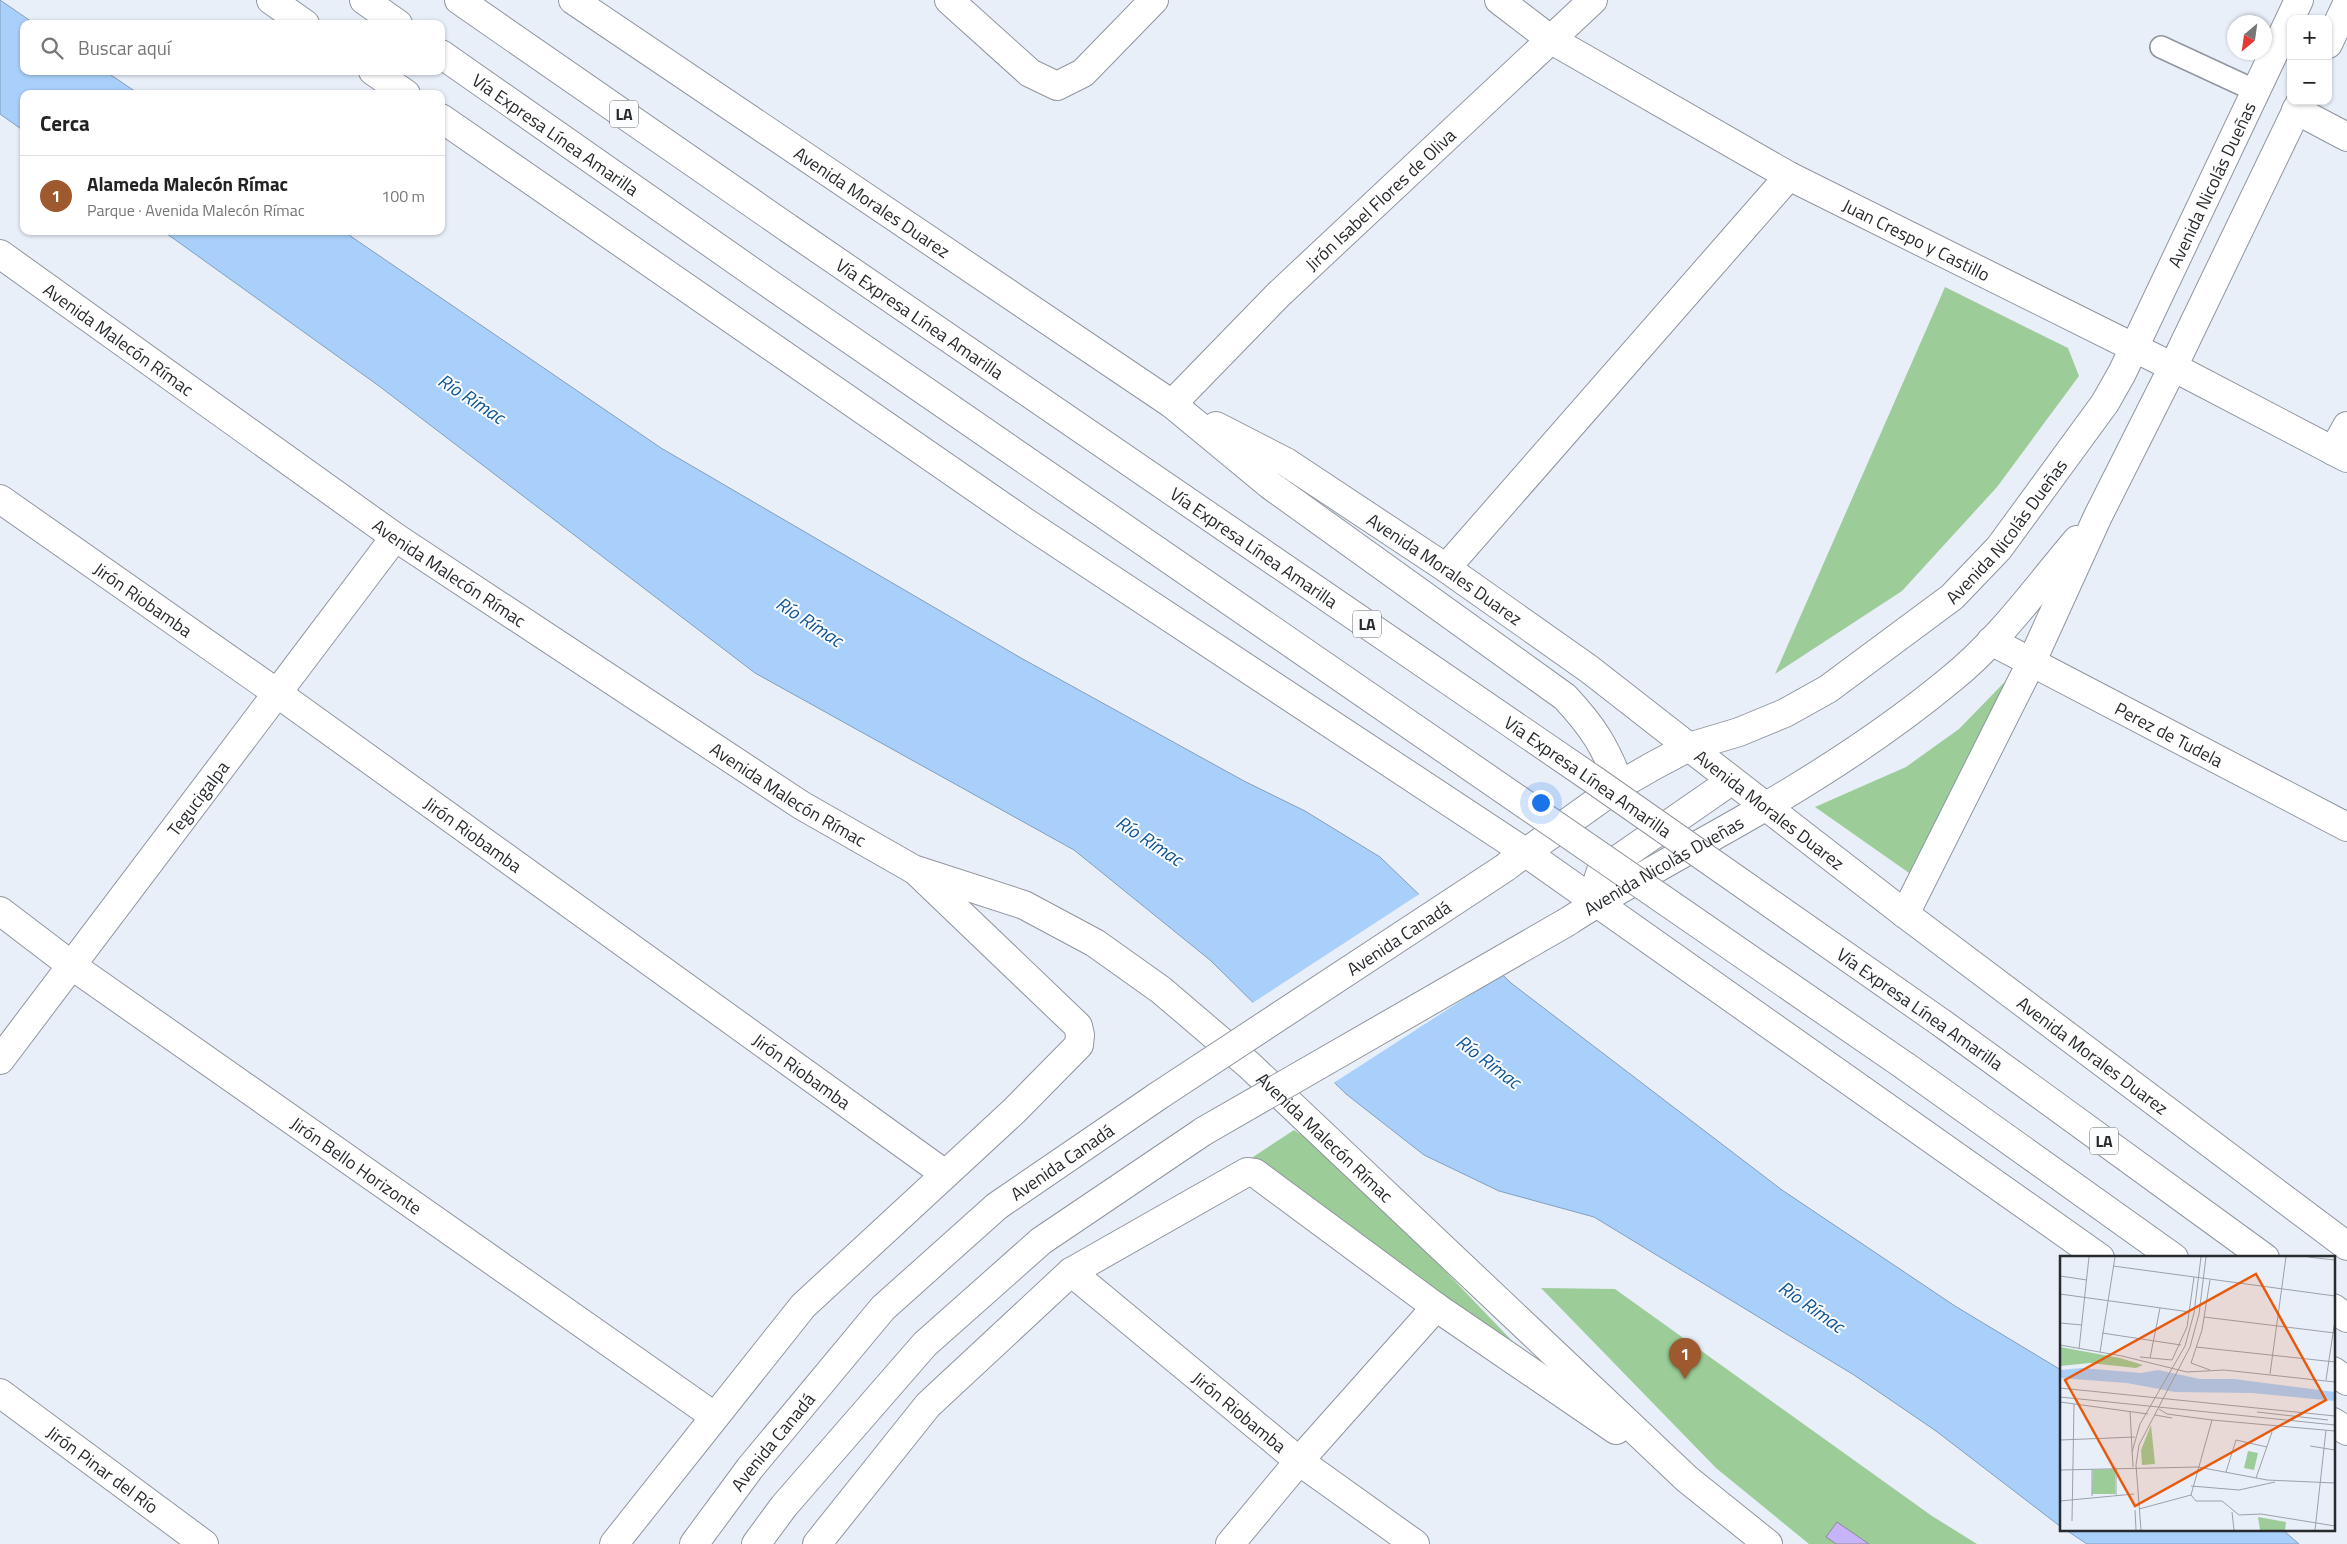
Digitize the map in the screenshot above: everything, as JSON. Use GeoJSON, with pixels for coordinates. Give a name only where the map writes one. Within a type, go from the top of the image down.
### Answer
{"type":"FeatureCollection","features":[{"type":"Feature","properties":{"kind":"main road"},"geometry":{"type":"LineString","coordinates":[[271,0],[299,20]]}},
{"type":"Feature","properties":{"kind":"main road"},"geometry":{"type":"LineString","coordinates":[[364,0],[392,20]]}},
{"type":"Feature","properties":{"kind":"main road","name":"Vía Expresa Línea Amarilla"},"geometry":{"type":"LineString","coordinates":[[460,0],[788,228],[1578,769],[1943,1024],[2261,1256]]}},
{"type":"Feature","properties":{"kind":"main road","name":"Avenida Morales Duarez"},"geometry":{"type":"LineString","coordinates":[[573,0],[1172,404],[1270,485],[1564,697],[1587,721],[1606,750],[1620,785]]}},
{"type":"Feature","properties":{"kind":"main road"},"geometry":{"type":"LineString","coordinates":[[949,0],[1030,73],[1057,86],[1083,73],[1154,0]]}},
{"type":"Feature","properties":{"kind":"main road","name":"Juan Crespo y Castillo"},"geometry":{"type":"LineString","coordinates":[[1499,0],[1550,39],[1789,176],[2173,367],[2340,455]]}},
{"type":"Feature","properties":{"kind":"main road","name":"Jirón Isabel Flores de Oliva"},"geometry":{"type":"LineString","coordinates":[[1172,404],[1279,294],[1593,0]]}},
{"type":"Feature","properties":{"kind":"main road","name":"Avenida Nicolás Dueñas"},"geometry":{"type":"LineString","coordinates":[[1515,859],[1620,785],[1689,748],[1739,732],[1785,713],[1828,689],[1952,597],[1998,548],[2105,403],[2135,348],[2299,0]]}},
{"type":"Feature","properties":{"kind":"main road"},"geometry":{"type":"LineString","coordinates":[[2332,36],[2347,4]]}},
{"type":"Feature","properties":{"kind":"main road","name":"Vía Expresa Línea Amarilla"},"geometry":{"type":"LineString","coordinates":[[445,57],[761,278],[1905,1066],[2171,1256]]}},
{"type":"Feature","properties":{"kind":"main road"},"geometry":{"type":"LineString","coordinates":[[380,75],[400,90]]}},
{"type":"Feature","properties":{"kind":"main road"},"geometry":{"type":"LineString","coordinates":[[2299,106],[2347,137]]}},
{"type":"Feature","properties":{"kind":"main road","name":"Avenida Nicolás Dueñas"},"geometry":{"type":"LineString","coordinates":[[1904,914],[2031,663],[2098,516],[2173,367],[2299,106]]}},
{"type":"Feature","properties":{"kind":"main road"},"geometry":{"type":"LineString","coordinates":[[445,121],[1515,859],[1596,903],[2097,1256]]}},
{"type":"Feature","properties":{"kind":"main road"},"geometry":{"type":"LineString","coordinates":[[1446,568],[1789,176]]}},
{"type":"Feature","properties":{"kind":"main road","name":"Avenida Malecón Rímac"},"geometry":{"type":"LineString","coordinates":[[0,254],[395,538],[801,805],[913,869],[1024,905],[1095,943],[1161,990],[1249,1065],[1687,1479]]}},
{"type":"Feature","properties":{"kind":"main road","name":"Avenida Morales Duarez"},"geometry":{"type":"LineString","coordinates":[[1172,404],[1286,462],[1446,568],[1589,669],[1904,914],[2347,1246]]}},
{"type":"Feature","properties":{"kind":"main road"},"geometry":{"type":"LineString","coordinates":[[2340,455],[2347,426]]}},
{"type":"Feature","properties":{"kind":"main road","name":"Jirón Riobamba"},"geometry":{"type":"LineString","coordinates":[[0,499],[277,693],[945,1174]]}},
{"type":"Feature","properties":{"kind":"main road","name":"Avenida Nicolás Dueñas"},"geometry":{"type":"LineString","coordinates":[[756,1544],[784,1506],[925,1344],[1041,1241],[1204,1131],[1765,807],[1874,738],[1952,679],[1991,641],[2098,516]]}},
{"type":"Feature","properties":{"kind":"main road","name":"Tegucigalpa"},"geometry":{"type":"LineString","coordinates":[[0,1060],[395,538]]}},
{"type":"Feature","properties":{"kind":"main road","name":"Perez de Tudela"},"geometry":{"type":"LineString","coordinates":[[1991,641],[2347,827]]}},
{"type":"Feature","properties":{"kind":"main road"},"geometry":{"type":"LineString","coordinates":[[1596,903],[1596,886],[1602,871],[1731,781]]}},
{"type":"Feature","properties":{"kind":"main road","name":"Avenida Canadá"},"geometry":{"type":"LineString","coordinates":[[694,1544],[750,1468],[883,1308],[997,1206],[1158,1096],[1515,859]]}},
{"type":"Feature","properties":{"kind":"main road","name":"Avenida Malecón Rímac"},"geometry":{"type":"LineString","coordinates":[[913,869],[1078,1026],[1080,1035],[1079,1045],[1014,1111],[945,1174]]}},
{"type":"Feature","properties":{"kind":"main road","name":"Jirón Bello Horizonte"},"geometry":{"type":"LineString","coordinates":[[0,911],[71,965],[714,1416]]}},
{"type":"Feature","properties":{"kind":"main road","name":"Avenida Malecón Rímac"},"geometry":{"type":"LineString","coordinates":[[1071,1272],[1238,1176],[1246,1172],[1255,1173],[1436,1307],[1687,1479],[1768,1544]]}},
{"type":"Feature","properties":{"kind":"main road"},"geometry":{"type":"LineString","coordinates":[[614,1544],[803,1306],[945,1174]]}},
{"type":"Feature","properties":{"kind":"main road"},"geometry":{"type":"LineString","coordinates":[[823,1542],[928,1405],[1071,1272]]}},
{"type":"Feature","properties":{"kind":"main road","name":"Jirón Riobamba"},"geometry":{"type":"LineString","coordinates":[[1071,1272],[1299,1461],[1414,1544]]}},
{"type":"Feature","properties":{"kind":"main road"},"geometry":{"type":"LineString","coordinates":[[1230,1544],[1299,1461],[1436,1307]]}},
{"type":"Feature","properties":{"kind":"main road"},"geometry":{"type":"LineString","coordinates":[[2334,1309],[2347,1318]]}},
{"type":"Feature","properties":{"kind":"main road"},"geometry":{"type":"LineString","coordinates":[[2334,1372],[2347,1381]]}},
{"type":"Feature","properties":{"kind":"main road","name":"Jirón Pinar del Río"},"geometry":{"type":"LineString","coordinates":[[0,1393],[204,1544]]}},
{"type":"Feature","properties":{"kind":"main road"},"geometry":{"type":"LineString","coordinates":[[2334,1423],[2347,1431]]}},
{"type":"Feature","properties":{"kind":"lane"},"geometry":{"type":"LineString","coordinates":[[2161,47],[2256,91]]}},
{"type":"Feature","properties":{"kind":"green space"},"geometry":{"type":"Polygon","coordinates":[[[1945,287],[2068,348],[2079,376],[1997,487],[1902,591],[1775,674],[1945,287]]]}},
{"type":"Feature","properties":{"kind":"green space"},"geometry":{"type":"Polygon","coordinates":[[[2028,658],[1912,875],[1815,807],[1906,767],[1959,729],[2028,658]]]}},
{"type":"Feature","properties":{"kind":"green space"},"geometry":{"type":"Polygon","coordinates":[[[1294,1130],[1338,1159],[1517,1346],[1247,1161],[1294,1130]]]}},
{"type":"Feature","properties":{"kind":"green space"},"geometry":{"type":"Polygon","coordinates":[[[1541,1288],[1615,1289],[1932,1516],[1977,1544],[1809,1544],[1716,1468],[1541,1288]]]}},
{"type":"Feature","properties":{"kind":"water"},"geometry":{"type":"Polygon","coordinates":[[[0,0],[29,20],[20,20],[20,75],[111,75],[133,90],[20,90],[20,128],[0,114],[0,0]]]}},
{"type":"Feature","properties":{"kind":"water","name":"Río Rímac"},"geometry":{"type":"Polygon","coordinates":[[[169,235],[349,235],[661,448],[1021,658],[1244,781],[1305,811],[1380,857],[1511,983],[1782,1190],[1955,1306],[2060,1369],[2060,1526],[1936,1431],[1854,1375],[1594,1217],[1499,1191],[1424,1155],[1346,1094],[1210,960],[1074,850],[755,673],[379,386],[169,235]]]}},
{"type":"Feature","properties":{"kind":"water"},"geometry":{"type":"Polygon","coordinates":[[[2069,1532],[2285,1532],[2299,1544],[2087,1544],[2069,1532]]]}},
{"type":"Feature","properties":{"kind":"pier"},"geometry":{"type":"Polygon","coordinates":[[[1421,893],[1504,973],[1332,1084],[1251,1004],[1421,893]]]}},
{"type":"Feature","properties":{"kind":"building"},"geometry":{"type":"Polygon","coordinates":[[[1837,1522],[1869,1544],[1836,1544],[1826,1537],[1837,1522]]]}},
{"type":"Feature","properties":{"kind":"place","name":"Alameda Malecón Rímac"},"geometry":{"type":"Point","coordinates":[1685,1379]}}]}
